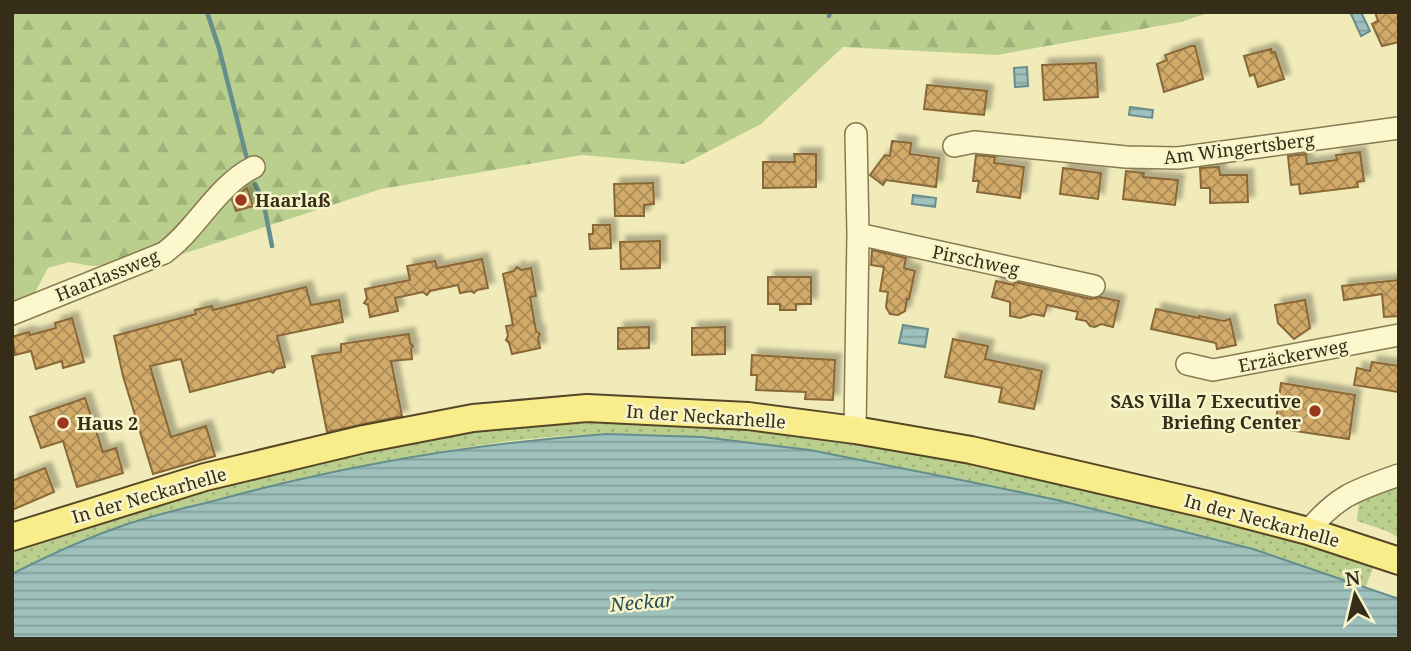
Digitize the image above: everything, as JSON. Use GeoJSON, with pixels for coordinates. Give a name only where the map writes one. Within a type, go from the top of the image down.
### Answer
{"type":"FeatureCollection","features":[{"type":"Feature","properties":{"kind":"main road","name":"In der Neckarhelle"},"geometry":{"type":"LineString","coordinates":[[12,537],[240,468],[364,439],[508,413],[587,408],[748,416],[855,430],[971,450],[1093,476],[1308,531],[1399,561]]}},
{"type":"Feature","properties":{"kind":"street","name":"Am Wingertsberg"},"geometry":{"type":"LineString","coordinates":[[954,146],[974,142],[1126,157],[1178,158],[1399,128]]}},
{"type":"Feature","properties":{"kind":"street"},"geometry":{"type":"LineString","coordinates":[[855,430],[858,234],[856,134]]}},
{"type":"Feature","properties":{"kind":"street","name":"Haarlassweg"},"geometry":{"type":"LineString","coordinates":[[12,314],[164,253],[231,181],[254,167]]}},
{"type":"Feature","properties":{"kind":"street","name":"Pirschweg"},"geometry":{"type":"LineString","coordinates":[[858,234],[1094,286]]}},
{"type":"Feature","properties":{"kind":"street","name":"Erzäckerweg"},"geometry":{"type":"LineString","coordinates":[[1187,364],[1213,370],[1399,335]]}},
{"type":"Feature","properties":{"kind":"street"},"geometry":{"type":"LineString","coordinates":[[1308,531],[1336,502],[1354,492],[1399,475]]}},
{"type":"Feature","properties":{"kind":"green space"},"geometry":{"type":"Polygon","coordinates":[[[12,12],[1211,12],[1181,22],[997,55],[843,47],[761,124],[684,164],[582,155],[381,189],[152,264],[91,266],[69,262],[48,268],[34,294],[12,304],[12,12]]]}},
{"type":"Feature","properties":{"kind":"green space"},"geometry":{"type":"Polygon","coordinates":[[[579,422],[707,425],[929,457],[1121,497],[1374,566],[1365,588],[1241,546],[961,480],[772,445],[690,437],[608,434],[529,439],[451,450],[224,497],[115,529],[12,574],[12,552],[242,479],[420,440],[579,422]]]}},
{"type":"Feature","properties":{"kind":"green space"},"geometry":{"type":"Polygon","coordinates":[[[1399,486],[1399,538],[1357,521],[1359,501],[1399,486]]]}},
{"type":"Feature","properties":{"kind":"water"},"geometry":{"type":"Polygon","coordinates":[[[1361,12],[1370,31],[1361,36],[1351,14],[1361,12]]]}},
{"type":"Feature","properties":{"kind":"water"},"geometry":{"type":"Polygon","coordinates":[[[1027,67],[1028,86],[1015,87],[1014,68],[1027,67]]]}},
{"type":"Feature","properties":{"kind":"water"},"geometry":{"type":"Polygon","coordinates":[[[1130,107],[1153,110],[1152,118],[1129,115],[1130,107]]]}},
{"type":"Feature","properties":{"kind":"water"},"geometry":{"type":"Polygon","coordinates":[[[913,195],[936,198],[935,207],[912,204],[913,195]]]}},
{"type":"Feature","properties":{"kind":"water"},"geometry":{"type":"Polygon","coordinates":[[[903,325],[928,329],[925,347],[899,343],[903,325]]]}},
{"type":"Feature","properties":{"kind":"water","name":"Neckar"},"geometry":{"type":"Polygon","coordinates":[[[607,434],[702,437],[810,450],[1057,500],[1253,549],[1399,599],[1399,639],[12,639],[12,574],[78,543],[131,523],[268,487],[412,457],[509,443],[607,434]]]}},
{"type":"Feature","properties":{"kind":"building"},"geometry":{"type":"Polygon","coordinates":[[[1375,12],[1399,12],[1399,42],[1382,46],[1372,24],[1378,21],[1375,12]]]}},
{"type":"Feature","properties":{"kind":"building"},"geometry":{"type":"Polygon","coordinates":[[[1195,46],[1203,79],[1164,92],[1157,64],[1167,60],[1165,55],[1195,46]]]}},
{"type":"Feature","properties":{"kind":"building"},"geometry":{"type":"Polygon","coordinates":[[[1271,49],[1272,53],[1275,52],[1284,79],[1258,87],[1254,74],[1250,76],[1244,56],[1271,49]]]}},
{"type":"Feature","properties":{"kind":"building"},"geometry":{"type":"Polygon","coordinates":[[[1096,63],[1098,97],[1044,100],[1042,65],[1096,63]]]}},
{"type":"Feature","properties":{"kind":"building"},"geometry":{"type":"Polygon","coordinates":[[[927,85],[987,91],[984,115],[924,109],[927,85]]]}},
{"type":"Feature","properties":{"kind":"building"},"geometry":{"type":"Polygon","coordinates":[[[892,141],[911,143],[910,154],[939,158],[936,187],[886,180],[883,185],[870,175],[885,155],[890,156],[892,141]]]}},
{"type":"Feature","properties":{"kind":"building"},"geometry":{"type":"Polygon","coordinates":[[[1360,152],[1364,181],[1357,182],[1358,187],[1300,194],[1299,184],[1291,185],[1288,156],[1306,154],[1307,164],[1337,160],[1336,155],[1360,152]]]}},
{"type":"Feature","properties":{"kind":"building"},"geometry":{"type":"Polygon","coordinates":[[[794,154],[816,154],[816,187],[763,188],[763,162],[795,162],[794,154]]]}},
{"type":"Feature","properties":{"kind":"building"},"geometry":{"type":"Polygon","coordinates":[[[976,155],[995,157],[994,163],[1024,167],[1020,198],[977,192],[979,181],[973,181],[976,155]]]}},
{"type":"Feature","properties":{"kind":"building"},"geometry":{"type":"Polygon","coordinates":[[[1219,167],[1220,175],[1247,175],[1248,202],[1210,203],[1210,188],[1201,188],[1200,168],[1219,167]]]}},
{"type":"Feature","properties":{"kind":"building"},"geometry":{"type":"Polygon","coordinates":[[[1063,168],[1101,173],[1098,199],[1060,194],[1063,168]]]}},
{"type":"Feature","properties":{"kind":"building"},"geometry":{"type":"Polygon","coordinates":[[[1126,171],[1144,173],[1143,177],[1178,180],[1175,205],[1123,199],[1126,171]]]}},
{"type":"Feature","properties":{"kind":"building"},"geometry":{"type":"Polygon","coordinates":[[[653,183],[654,204],[644,205],[644,216],[615,216],[614,184],[653,183]]]}},
{"type":"Feature","properties":{"kind":"building","name":"Haarlaß"},"geometry":{"type":"Polygon","coordinates":[[[247,188],[253,206],[236,211],[232,200],[247,188]]]}},
{"type":"Feature","properties":{"kind":"building"},"geometry":{"type":"Polygon","coordinates":[[[593,225],[610,225],[611,248],[590,249],[589,234],[593,234],[593,225]]]}},
{"type":"Feature","properties":{"kind":"building"},"geometry":{"type":"Polygon","coordinates":[[[660,241],[660,268],[621,269],[620,242],[660,241]]]}},
{"type":"Feature","properties":{"kind":"building"},"geometry":{"type":"Polygon","coordinates":[[[872,250],[906,258],[904,268],[915,271],[905,311],[898,315],[890,314],[886,307],[888,292],[880,291],[884,267],[871,265],[872,250]]]}},
{"type":"Feature","properties":{"kind":"building"},"geometry":{"type":"Polygon","coordinates":[[[482,259],[488,288],[474,293],[460,293],[458,285],[430,291],[427,295],[423,292],[395,298],[398,311],[370,317],[368,305],[364,303],[367,299],[365,289],[410,280],[407,266],[435,261],[437,268],[482,259]]]}},
{"type":"Feature","properties":{"kind":"building"},"geometry":{"type":"Polygon","coordinates":[[[517,267],[521,270],[531,268],[536,296],[530,297],[536,331],[540,334],[540,348],[512,354],[506,340],[506,326],[513,325],[503,274],[514,271],[517,267]]]}},
{"type":"Feature","properties":{"kind":"building"},"geometry":{"type":"Polygon","coordinates":[[[768,277],[811,277],[811,304],[796,304],[796,310],[780,310],[780,304],[768,304],[768,277]]]}},
{"type":"Feature","properties":{"kind":"building"},"geometry":{"type":"Polygon","coordinates":[[[1399,280],[1399,316],[1384,317],[1382,294],[1344,300],[1342,286],[1399,280]]]}},
{"type":"Feature","properties":{"kind":"building"},"geometry":{"type":"Polygon","coordinates":[[[996,281],[1014,285],[1015,282],[1091,299],[1100,297],[1119,301],[1113,327],[1101,324],[1090,326],[1086,321],[1076,319],[1078,312],[1047,305],[1044,316],[1010,316],[1010,302],[992,297],[996,281]]]}},
{"type":"Feature","properties":{"kind":"building"},"geometry":{"type":"Polygon","coordinates":[[[306,287],[311,305],[339,300],[343,322],[277,336],[285,367],[276,369],[273,373],[270,371],[190,392],[181,359],[150,366],[171,437],[206,426],[215,456],[153,474],[123,376],[114,336],[196,314],[195,310],[212,306],[213,310],[306,287]]]}},
{"type":"Feature","properties":{"kind":"building"},"geometry":{"type":"Polygon","coordinates":[[[1305,300],[1310,328],[1294,339],[1278,323],[1275,305],[1305,300]]]}},
{"type":"Feature","properties":{"kind":"building"},"geometry":{"type":"Polygon","coordinates":[[[1156,309],[1199,318],[1224,321],[1230,319],[1236,345],[1217,349],[1216,343],[1151,329],[1156,309]]]}},
{"type":"Feature","properties":{"kind":"building"},"geometry":{"type":"Polygon","coordinates":[[[72,318],[84,362],[63,368],[62,361],[36,369],[31,351],[15,355],[12,337],[56,328],[55,323],[72,318]]]}},
{"type":"Feature","properties":{"kind":"building"},"geometry":{"type":"Polygon","coordinates":[[[649,327],[649,348],[618,349],[618,328],[649,327]]]}},
{"type":"Feature","properties":{"kind":"building"},"geometry":{"type":"Polygon","coordinates":[[[725,327],[725,354],[692,355],[692,328],[725,327]]]}},
{"type":"Feature","properties":{"kind":"building"},"geometry":{"type":"Polygon","coordinates":[[[409,334],[413,346],[412,359],[391,361],[402,416],[327,432],[312,356],[341,352],[341,344],[409,334]]]}},
{"type":"Feature","properties":{"kind":"building"},"geometry":{"type":"Polygon","coordinates":[[[953,339],[988,346],[985,359],[1042,371],[1034,409],[999,402],[1002,388],[945,377],[953,339]]]}},
{"type":"Feature","properties":{"kind":"building"},"geometry":{"type":"Polygon","coordinates":[[[752,355],[835,360],[833,400],[805,399],[806,392],[756,390],[757,375],[751,375],[752,355]]]}},
{"type":"Feature","properties":{"kind":"building"},"geometry":{"type":"Polygon","coordinates":[[[1372,362],[1399,366],[1399,392],[1354,385],[1357,368],[1370,371],[1372,362]]]}},
{"type":"Feature","properties":{"kind":"building","name":"SAS Villa 7 Executive Briefing Center"},"geometry":{"type":"Polygon","coordinates":[[[1281,383],[1355,395],[1349,439],[1275,428],[1281,383]]]}},
{"type":"Feature","properties":{"kind":"building"},"geometry":{"type":"Polygon","coordinates":[[[85,398],[103,452],[116,448],[123,473],[77,487],[63,441],[41,448],[30,417],[85,398]]]}},
{"type":"Feature","properties":{"kind":"building"},"geometry":{"type":"Polygon","coordinates":[[[45,468],[54,492],[12,510],[12,481],[45,468]]]}},
{"type":"Feature","properties":{"kind":"waterway"},"geometry":{"type":"LineString","coordinates":[[207,12],[219,48],[247,159]]}},
{"type":"Feature","properties":{"kind":"waterway"},"geometry":{"type":"LineString","coordinates":[[829,16],[830,12]]}},
{"type":"Feature","properties":{"kind":"waterway"},"geometry":{"type":"LineString","coordinates":[[255,184],[263,200],[272,246]]}},
{"type":"Feature","properties":{"kind":"place","name":"Haarlaß"},"geometry":{"type":"Point","coordinates":[241,200]}},
{"type":"Feature","properties":{"kind":"place","name":"SAS Villa 7 Executive Briefing Center"},"geometry":{"type":"Point","coordinates":[1315,411]}},
{"type":"Feature","properties":{"kind":"place","name":"Haus 2"},"geometry":{"type":"Point","coordinates":[63,423]}}]}
